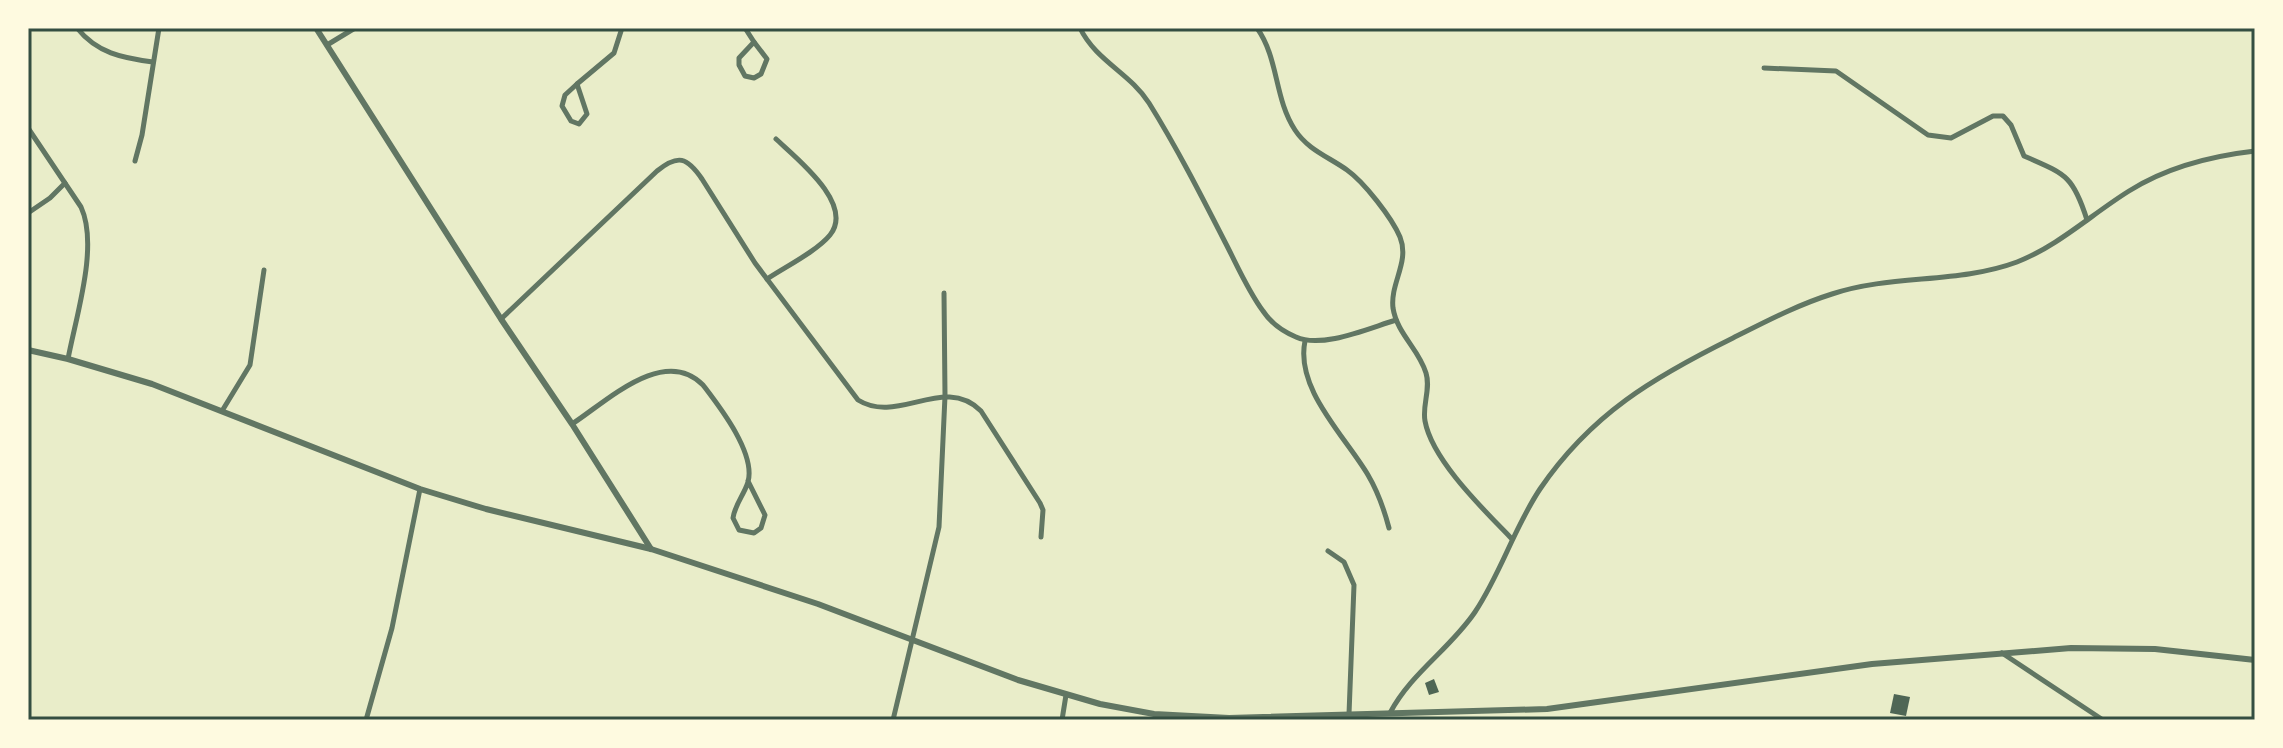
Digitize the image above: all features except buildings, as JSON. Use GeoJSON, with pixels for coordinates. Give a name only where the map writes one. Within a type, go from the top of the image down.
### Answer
{"type":"FeatureCollection","features":[{"type":"Feature","properties":{"kind":"street"},"geometry":{"type":"LineString","coordinates":[[77,28],[89,41],[108,53],[153,62]]}},
{"type":"Feature","properties":{"kind":"street"},"geometry":{"type":"LineString","coordinates":[[135,161],[159,28]]}},
{"type":"Feature","properties":{"kind":"street"},"geometry":{"type":"LineString","coordinates":[[316,28],[651,549]]}},
{"type":"Feature","properties":{"kind":"street"},"geometry":{"type":"LineString","coordinates":[[327,45],[355,28]]}},
{"type":"Feature","properties":{"kind":"street"},"geometry":{"type":"LineString","coordinates":[[577,84],[587,114],[581,123],[575,124],[564,110],[562,103],[565,95],[577,84],[614,53],[622,28]]}},
{"type":"Feature","properties":{"kind":"street"},"geometry":{"type":"LineString","coordinates":[[745,28],[767,59],[761,74],[754,78],[745,76],[739,65],[739,58],[754,42]]}},
{"type":"Feature","properties":{"kind":"street"},"geometry":{"type":"LineString","coordinates":[[1080,28],[1101,58],[1126,76],[1146,98],[1262,310],[1282,329],[1305,341],[1340,337],[1396,320]]}},
{"type":"Feature","properties":{"kind":"street"},"geometry":{"type":"LineString","coordinates":[[1257,28],[1269,48],[1283,105],[1296,131],[1317,152],[1356,177],[1399,235],[1403,255],[1393,301],[1396,320],[1426,372],[1428,387],[1424,417],[1434,445],[1511,538]]}},
{"type":"Feature","properties":{"kind":"street"},"geometry":{"type":"LineString","coordinates":[[1764,68],[1836,71],[1928,135],[1951,138],[1993,116],[2003,116],[2011,125],[2024,156],[2062,173],[2068,179],[2087,220]]}},
{"type":"Feature","properties":{"kind":"street"},"geometry":{"type":"LineString","coordinates":[[28,128],[81,207],[89,234],[68,359]]}},
{"type":"Feature","properties":{"kind":"street"},"geometry":{"type":"LineString","coordinates":[[767,279],[829,237],[835,222],[829,194],[776,139]]}},
{"type":"Feature","properties":{"kind":"street"},"geometry":{"type":"LineString","coordinates":[[1386,716],[1409,684],[1473,615],[1491,584],[1511,538],[1541,488],[1563,459],[1611,411],[1658,377],[1780,314],[1818,298],[1856,288],[1970,274],[2008,265],[2043,249],[2131,190],[2166,172],[2214,158],[2255,151]]}},
{"type":"Feature","properties":{"kind":"street"},"geometry":{"type":"LineString","coordinates":[[501,319],[657,171],[674,160],[685,160],[693,166],[767,279],[858,400],[879,409],[945,396],[971,402],[986,418],[1043,510],[1041,537]]}},
{"type":"Feature","properties":{"kind":"street"},"geometry":{"type":"LineString","coordinates":[[28,213],[65,183]]}},
{"type":"Feature","properties":{"kind":"street"},"geometry":{"type":"LineString","coordinates":[[222,411],[250,365],[264,270]]}},
{"type":"Feature","properties":{"kind":"street"},"geometry":{"type":"LineString","coordinates":[[893,720],[939,527],[945,396],[944,293]]}},
{"type":"Feature","properties":{"kind":"street"},"geometry":{"type":"LineString","coordinates":[[1305,341],[1303,360],[1308,382],[1367,473],[1380,498],[1389,528]]}},
{"type":"Feature","properties":{"kind":"street"},"geometry":{"type":"LineString","coordinates":[[28,350],[152,384],[420,489],[486,509],[651,549],[818,604],[1066,695],[1136,712],[1191,718],[1386,716],[1566,707],[1872,664],[2002,653],[2127,648],[2255,660]]}},
{"type":"Feature","properties":{"kind":"street"},"geometry":{"type":"LineString","coordinates":[[572,424],[643,376],[662,371],[690,375],[703,385],[742,446],[748,481],[733,518],[739,530],[754,533],[761,528],[765,515],[748,481]]}},
{"type":"Feature","properties":{"kind":"street"},"geometry":{"type":"LineString","coordinates":[[366,720],[392,628],[420,489]]}},
{"type":"Feature","properties":{"kind":"street"},"geometry":{"type":"LineString","coordinates":[[1328,551],[1344,562],[1354,585],[1349,714]]}},
{"type":"Feature","properties":{"kind":"street"},"geometry":{"type":"LineString","coordinates":[[2002,653],[2103,720]]}},
{"type":"Feature","properties":{"kind":"street"},"geometry":{"type":"LineString","coordinates":[[1062,720],[1066,695]]}}]}
